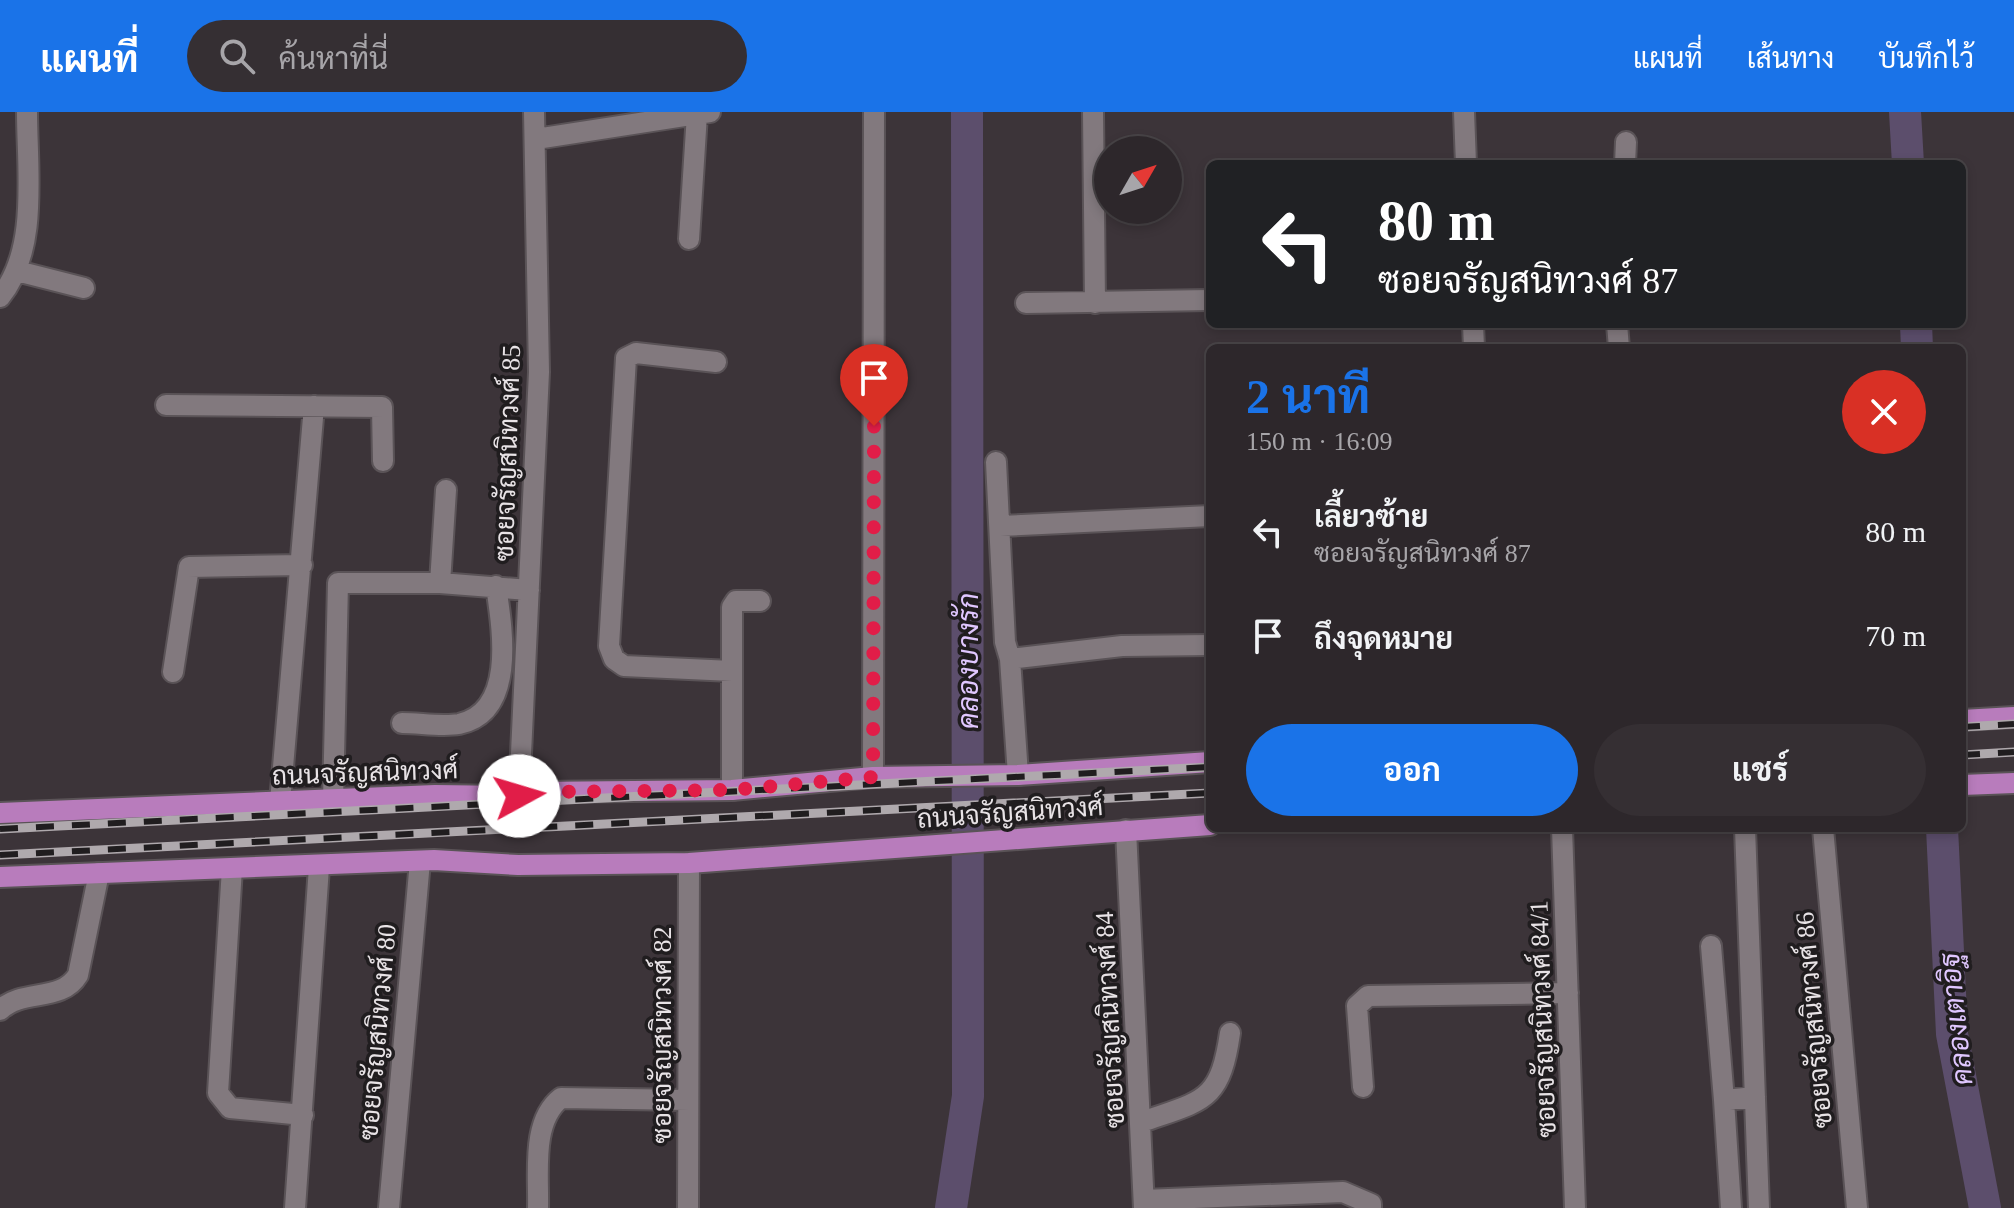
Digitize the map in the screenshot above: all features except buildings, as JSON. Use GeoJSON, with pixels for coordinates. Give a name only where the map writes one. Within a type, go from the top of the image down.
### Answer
{"type":"FeatureCollection","features":[{"type":"Feature","properties":{"kind":"main road"},"geometry":{"type":"LineString","coordinates":[[1971,720],[2014,717]]}},
{"type":"Feature","properties":{"kind":"main road","name":"ถนนจรัญสนิทวงศ์"},"geometry":{"type":"LineString","coordinates":[[0,813],[519,796],[534,792],[732,790],[873,777],[1018,775],[1206,762]]}},
{"type":"Feature","properties":{"kind":"main road"},"geometry":{"type":"LineString","coordinates":[[1966,785],[2014,783]]}},
{"type":"Feature","properties":{"kind":"main road","name":"ถนนจรัญสนิทวงศ์"},"geometry":{"type":"LineString","coordinates":[[0,877],[420,861],[518,865],[689,863],[1206,825]]}},
{"type":"Feature","properties":{"kind":"street"},"geometry":{"type":"LineString","coordinates":[[0,297],[15,279],[26,225],[27,112]]}},
{"type":"Feature","properties":{"kind":"street","name":"ซอยจรัญสนิทวงศ์ 85"},"geometry":{"type":"LineString","coordinates":[[519,796],[539,372],[534,112]]}},
{"type":"Feature","properties":{"kind":"street"},"geometry":{"type":"LineString","coordinates":[[873,777],[874,112]]}},
{"type":"Feature","properties":{"kind":"street"},"geometry":{"type":"LineString","coordinates":[[1093,112],[1095,303]]}},
{"type":"Feature","properties":{"kind":"street"},"geometry":{"type":"LineString","coordinates":[[1464,112],[1466,160]]}},
{"type":"Feature","properties":{"kind":"street"},"geometry":{"type":"LineString","coordinates":[[536,139],[704,113],[689,239]]}},
{"type":"Feature","properties":{"kind":"street"},"geometry":{"type":"LineString","coordinates":[[1625,160],[1626,142]]}},
{"type":"Feature","properties":{"kind":"street"},"geometry":{"type":"LineString","coordinates":[[17,271],[84,288]]}},
{"type":"Feature","properties":{"kind":"street"},"geometry":{"type":"LineString","coordinates":[[1026,303],[1206,300]]}},
{"type":"Feature","properties":{"kind":"street"},"geometry":{"type":"LineString","coordinates":[[716,362],[636,353],[626,358],[609,646],[614,659],[624,666],[732,671]]}},
{"type":"Feature","properties":{"kind":"street"},"geometry":{"type":"LineString","coordinates":[[166,405],[382,407],[383,461]]}},
{"type":"Feature","properties":{"kind":"street"},"geometry":{"type":"LineString","coordinates":[[280,802],[314,406]]}},
{"type":"Feature","properties":{"kind":"street"},"geometry":{"type":"LineString","coordinates":[[996,462],[1005,642],[1010,659],[1018,775]]}},
{"type":"Feature","properties":{"kind":"street"},"geometry":{"type":"LineString","coordinates":[[440,583],[446,490]]}},
{"type":"Feature","properties":{"kind":"street"},"geometry":{"type":"LineString","coordinates":[[1000,526],[1206,516]]}},
{"type":"Feature","properties":{"kind":"street"},"geometry":{"type":"LineString","coordinates":[[173,672],[189,567],[302,565]]}},
{"type":"Feature","properties":{"kind":"street"},"geometry":{"type":"LineString","coordinates":[[333,800],[338,583],[440,583],[529,590]]}},
{"type":"Feature","properties":{"kind":"street"},"geometry":{"type":"LineString","coordinates":[[402,723],[460,724],[481,712],[497,691],[504,635],[496,586]]}},
{"type":"Feature","properties":{"kind":"street"},"geometry":{"type":"LineString","coordinates":[[732,790],[733,603],[760,601]]}},
{"type":"Feature","properties":{"kind":"street"},"geometry":{"type":"LineString","coordinates":[[1010,659],[1122,646],[1206,645]]}},
{"type":"Feature","properties":{"kind":"street","name":"ซอยจรัญสนิทวงศ์ 84"},"geometry":{"type":"LineString","coordinates":[[1126,830],[1144,1204]]}},
{"type":"Feature","properties":{"kind":"street","name":"ซอยจรัญสนิทวงศ์ 84/1"},"geometry":{"type":"LineString","coordinates":[[1562,832],[1575,1208]]}},
{"type":"Feature","properties":{"kind":"street"},"geometry":{"type":"LineString","coordinates":[[1745,832],[1759,1208]]}},
{"type":"Feature","properties":{"kind":"street","name":"ซอยจรัญสนิทวงศ์ 86"},"geometry":{"type":"LineString","coordinates":[[1823,832],[1857,1208]]}},
{"type":"Feature","properties":{"kind":"street","name":"ซอยจรัญสนิทวงศ์ 80"},"geometry":{"type":"LineString","coordinates":[[389,1208],[420,861]]}},
{"type":"Feature","properties":{"kind":"street","name":"ซอยจรัญสนิทวงศ์ 82"},"geometry":{"type":"LineString","coordinates":[[688,1208],[689,863]]}},
{"type":"Feature","properties":{"kind":"street"},"geometry":{"type":"LineString","coordinates":[[295,1208],[319,867]]}},
{"type":"Feature","properties":{"kind":"street"},"geometry":{"type":"LineString","coordinates":[[232,868],[218,1093],[230,1108],[303,1115]]}},
{"type":"Feature","properties":{"kind":"street"},"geometry":{"type":"LineString","coordinates":[[0,1010],[23,995],[56,993],[72,984],[78,975],[99,873]]}},
{"type":"Feature","properties":{"kind":"street"},"geometry":{"type":"LineString","coordinates":[[1711,946],[1731,1208]]}},
{"type":"Feature","properties":{"kind":"street"},"geometry":{"type":"LineString","coordinates":[[1363,1087],[1357,1006],[1368,996],[1568,993]]}},
{"type":"Feature","properties":{"kind":"street"},"geometry":{"type":"LineString","coordinates":[[1142,1122],[1207,1096],[1224,1072],[1230,1033]]}},
{"type":"Feature","properties":{"kind":"street"},"geometry":{"type":"LineString","coordinates":[[1724,1100],[1755,1097]]}},
{"type":"Feature","properties":{"kind":"street"},"geometry":{"type":"LineString","coordinates":[[538,1208],[540,1133],[547,1109],[561,1098],[688,1100]]}},
{"type":"Feature","properties":{"kind":"street"},"geometry":{"type":"LineString","coordinates":[[1144,1204],[1343,1192],[1371,1204],[1371,1208]]}},
{"type":"Feature","properties":{"kind":"waterway","name":"คลองบางรัก"},"geometry":{"type":"LineString","coordinates":[[951,1208],[968,1096],[967,112]]}},
{"type":"Feature","properties":{"kind":"waterway","name":"คลองเตาอิฐ"},"geometry":{"type":"LineString","coordinates":[[1905,112],[1908,160]]}},
{"type":"Feature","properties":{"kind":"waterway","name":"คลองเตาอิฐ"},"geometry":{"type":"LineString","coordinates":[[1916,328],[1917,344]]}},
{"type":"Feature","properties":{"kind":"waterway","name":"คลองเตาอิฐ"},"geometry":{"type":"LineString","coordinates":[[1942,832],[1952,1034],[1985,1208]]}},
{"type":"Feature","properties":{"kind":"railway"},"geometry":{"type":"LineString","coordinates":[[1966,727],[2014,724]]}},
{"type":"Feature","properties":{"kind":"railway"},"geometry":{"type":"LineString","coordinates":[[1966,755],[2014,752]]}},
{"type":"Feature","properties":{"kind":"railway"},"geometry":{"type":"LineString","coordinates":[[0,829],[1206,767]]}},
{"type":"Feature","properties":{"kind":"railway"},"geometry":{"type":"LineString","coordinates":[[0,855],[1206,793]]}},
{"type":"Feature","properties":{"kind":"route"},"geometry":{"type":"LineString","coordinates":[[519,796],[534,792],[732,790],[873,777],[874,426]]}}]}
